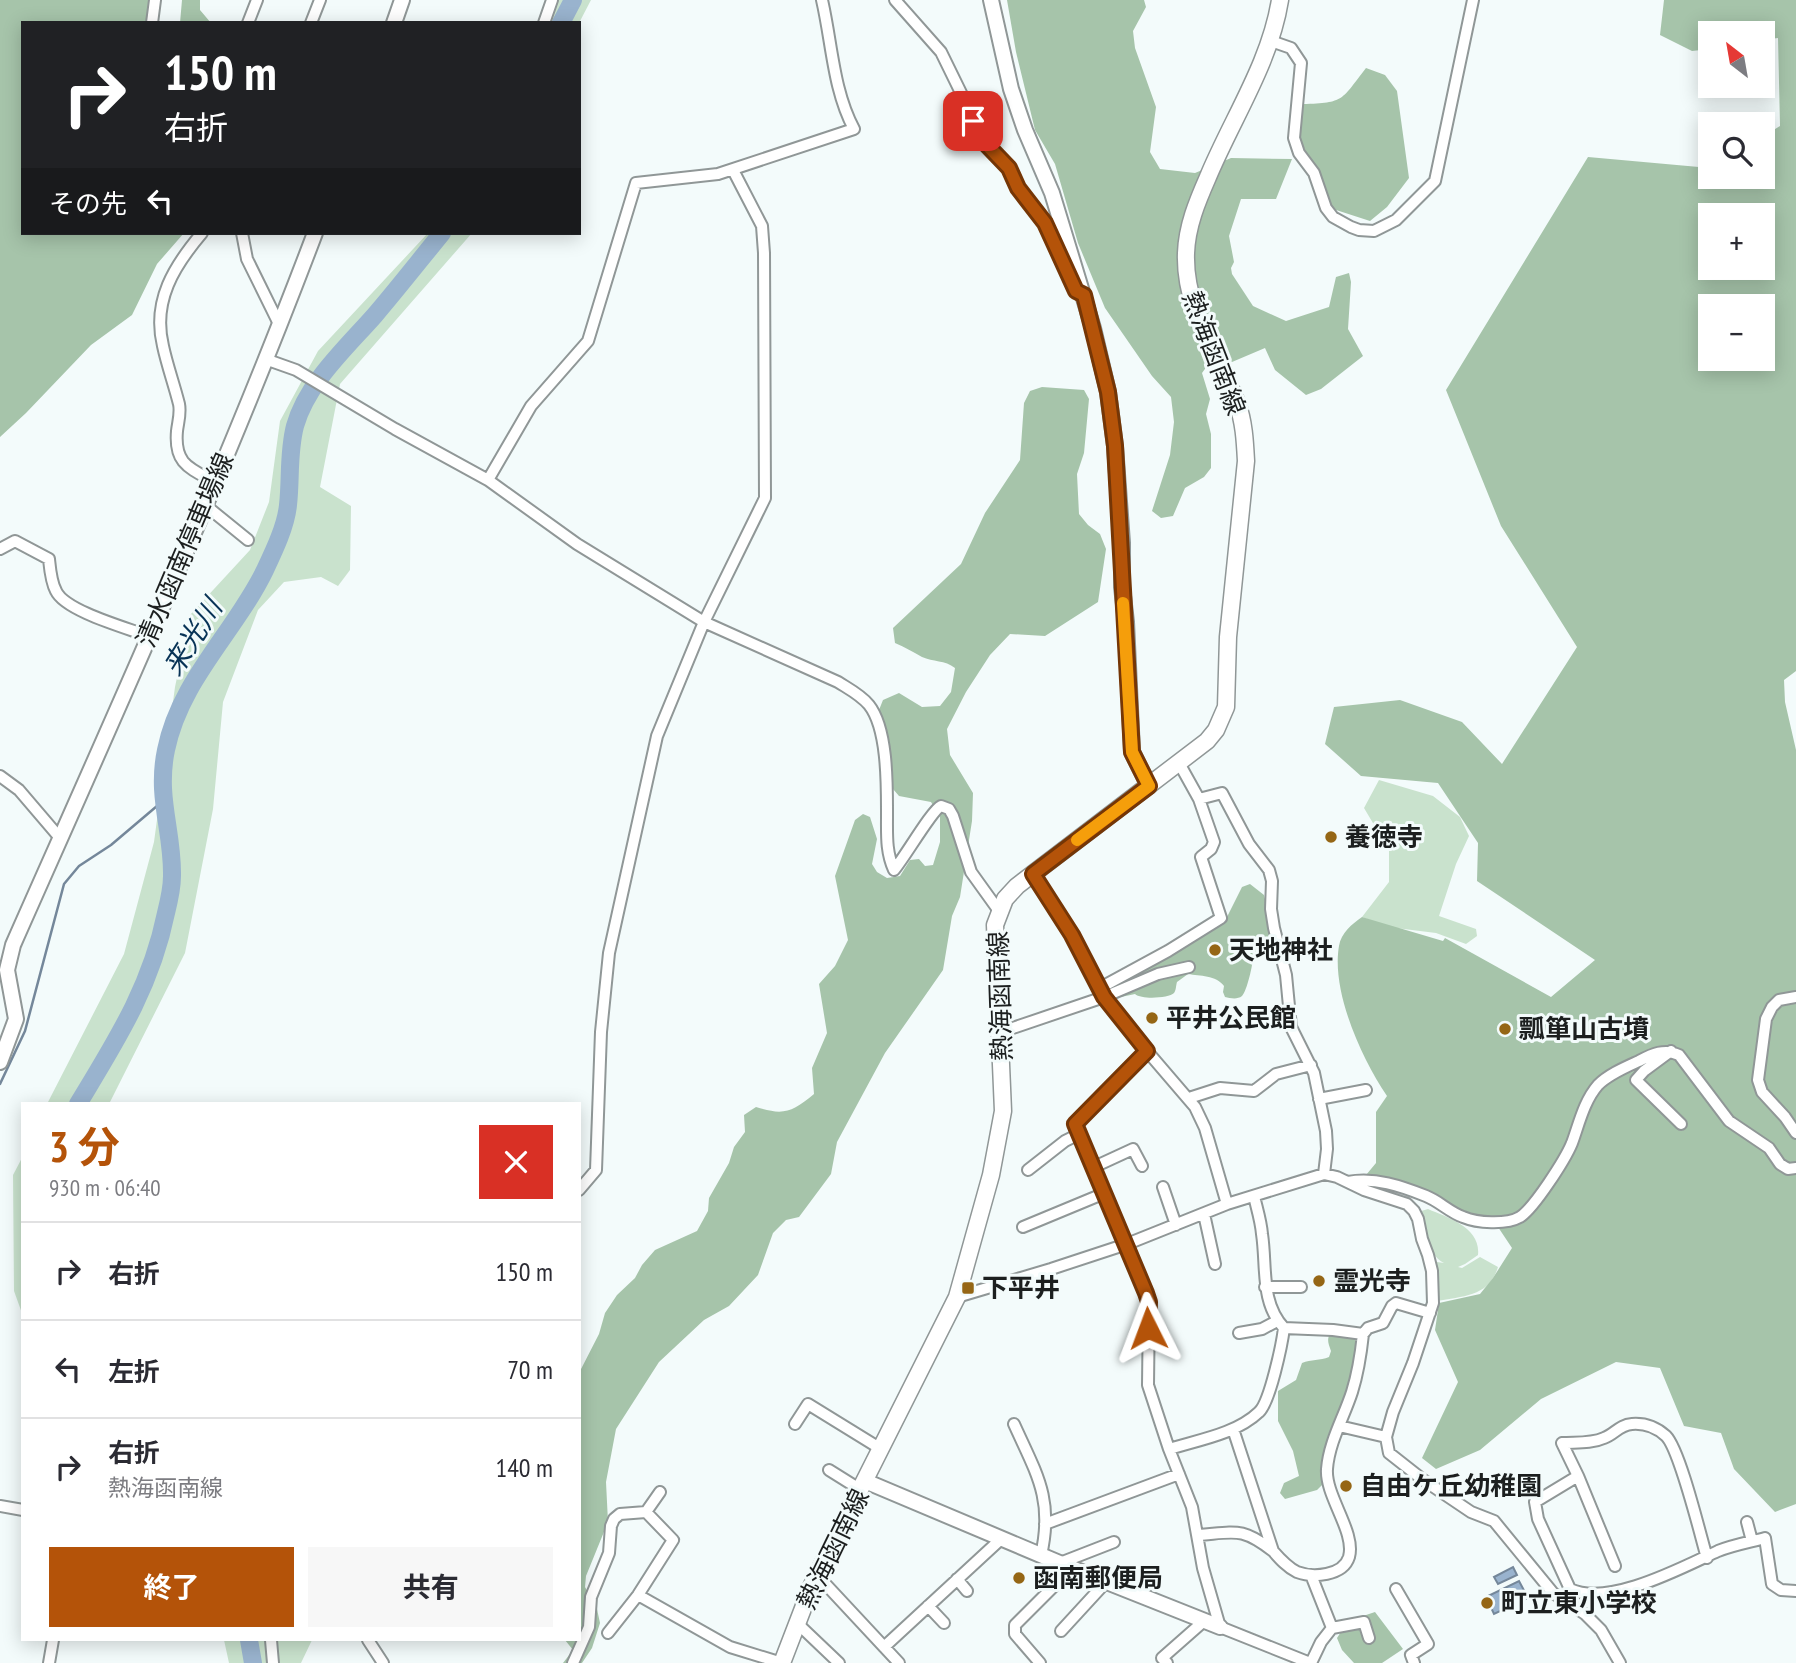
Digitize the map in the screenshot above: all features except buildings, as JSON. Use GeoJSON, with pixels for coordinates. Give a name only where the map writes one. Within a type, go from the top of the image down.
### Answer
{"type":"FeatureCollection","features":[{"type":"Feature","properties":{"kind":"main road"},"geometry":{"type":"LineString","coordinates":[[395,21],[402,0]]}},
{"type":"Feature","properties":{"kind":"main road"},"geometry":{"type":"LineString","coordinates":[[991,0],[1011,89],[1052,193],[1084,295],[1108,392],[1115,446],[1132,752],[1149,786]]}},
{"type":"Feature","properties":{"kind":"main road","name":"熱海函南線"},"geometry":{"type":"LineString","coordinates":[[782,1663],[817,1575],[957,1297],[991,1175],[1003,1111],[995,939],[999,911],[1005,899],[1017,886],[1207,741],[1216,730],[1226,707],[1228,637],[1246,461],[1238,406],[1201,328],[1186,284],[1186,252],[1195,207],[1271,41],[1280,0]]}},
{"type":"Feature","properties":{"kind":"main road","name":"清水函南停車場線"},"geometry":{"type":"LineString","coordinates":[[0,1062],[16,1019],[8,962],[215,482],[280,326],[314,235]]}},
{"type":"Feature","properties":{"kind":"main road"},"geometry":{"type":"LineString","coordinates":[[863,1485],[1220,1627]]}},
{"type":"Feature","properties":{"kind":"street"},"geometry":{"type":"LineString","coordinates":[[152,21],[155,0]]}},
{"type":"Feature","properties":{"kind":"street"},"geometry":{"type":"LineString","coordinates":[[249,21],[257,0]]}},
{"type":"Feature","properties":{"kind":"street"},"geometry":{"type":"LineString","coordinates":[[312,21],[320,0]]}},
{"type":"Feature","properties":{"kind":"street"},"geometry":{"type":"LineString","coordinates":[[545,21],[552,0]]}},
{"type":"Feature","properties":{"kind":"street"},"geometry":{"type":"LineString","coordinates":[[488,480],[531,407],[588,341],[636,183],[718,174],[854,130],[847,118],[836,80],[822,0]]}},
{"type":"Feature","properties":{"kind":"street"},"geometry":{"type":"LineString","coordinates":[[895,0],[942,52],[986,144],[1009,168],[1018,188],[1045,223],[1076,291],[1084,295]]}},
{"type":"Feature","properties":{"kind":"street"},"geometry":{"type":"LineString","coordinates":[[1271,41],[1291,48],[1301,63],[1294,138],[1299,153],[1314,173],[1325,208],[1333,217],[1351,227],[1374,230],[1396,220],[1435,181],[1472,0]]}},
{"type":"Feature","properties":{"kind":"street"},"geometry":{"type":"LineString","coordinates":[[581,1188],[596,1170],[601,1032],[610,953],[657,736],[704,622],[765,498],[762,226],[733,170]]}},
{"type":"Feature","properties":{"kind":"street"},"geometry":{"type":"LineString","coordinates":[[200,235],[185,251],[170,275],[163,298],[162,344],[180,409],[177,454],[186,466],[215,482]]}},
{"type":"Feature","properties":{"kind":"street"},"geometry":{"type":"LineString","coordinates":[[242,235],[247,259],[280,326]]}},
{"type":"Feature","properties":{"kind":"street"},"geometry":{"type":"LineString","coordinates":[[265,359],[296,370],[488,480],[577,544],[704,622],[838,682],[868,704],[878,722],[883,746],[888,854],[894,870],[910,851],[932,813],[941,806],[948,809],[953,816],[971,872],[999,911]]}},
{"type":"Feature","properties":{"kind":"street"},"geometry":{"type":"LineString","coordinates":[[205,505],[248,540]]}},
{"type":"Feature","properties":{"kind":"street"},"geometry":{"type":"LineString","coordinates":[[0,548],[15,541],[44,556],[49,559],[56,591],[62,599],[83,611],[148,636]]}},
{"type":"Feature","properties":{"kind":"street"},"geometry":{"type":"LineString","coordinates":[[1102,993],[1221,918],[1201,858],[1214,842],[1199,799],[1179,763]]}},
{"type":"Feature","properties":{"kind":"street"},"geometry":{"type":"LineString","coordinates":[[0,776],[19,789],[60,838]]}},
{"type":"Feature","properties":{"kind":"street"},"geometry":{"type":"LineString","coordinates":[[1199,799],[1222,793],[1249,844],[1269,870],[1273,887],[1271,909],[1286,975],[1291,1027],[1311,1065],[1326,1131],[1324,1174]]}},
{"type":"Feature","properties":{"kind":"street"},"geometry":{"type":"LineString","coordinates":[[1033,874],[1072,935],[1102,993],[1147,1051],[1189,1098],[1205,1128],[1227,1204]]}},
{"type":"Feature","properties":{"kind":"street"},"geometry":{"type":"LineString","coordinates":[[1001,1032],[1102,993],[1158,974],[1189,967]]}},
{"type":"Feature","properties":{"kind":"street"},"geometry":{"type":"LineString","coordinates":[[1796,997],[1779,1000],[1766,1019],[1758,1080],[1762,1092],[1786,1117],[1796,1133]]}},
{"type":"Feature","properties":{"kind":"street"},"geometry":{"type":"LineString","coordinates":[[1147,1051],[1075,1124],[1149,1302],[1148,1385],[1168,1449],[1192,1507],[1203,1568],[1220,1627],[1310,1663],[1332,1628],[1364,1622],[1369,1638]]}},
{"type":"Feature","properties":{"kind":"street"},"geometry":{"type":"LineString","coordinates":[[1671,1052],[1636,1080],[1681,1124]]}},
{"type":"Feature","properties":{"kind":"street"},"geometry":{"type":"LineString","coordinates":[[1347,1182],[1363,1179],[1405,1189],[1428,1197],[1464,1218],[1503,1223],[1521,1217],[1556,1171],[1570,1147],[1588,1101],[1599,1085],[1615,1073],[1652,1055],[1671,1052],[1685,1060],[1729,1121],[1769,1148],[1780,1164],[1788,1170],[1796,1168]]}},
{"type":"Feature","properties":{"kind":"street"},"geometry":{"type":"LineString","coordinates":[[1189,1098],[1220,1088],[1254,1091],[1279,1073],[1311,1065]]}},
{"type":"Feature","properties":{"kind":"street"},"geometry":{"type":"LineString","coordinates":[[1319,1099],[1366,1090]]}},
{"type":"Feature","properties":{"kind":"street"},"geometry":{"type":"LineString","coordinates":[[1028,1170],[1065,1141],[1079,1134]]}},
{"type":"Feature","properties":{"kind":"street"},"geometry":{"type":"LineString","coordinates":[[1094,1167],[1133,1149],[1142,1166]]}},
{"type":"Feature","properties":{"kind":"street"},"geometry":{"type":"LineString","coordinates":[[957,1297],[1034,1275],[1126,1244],[1227,1204],[1324,1174],[1407,1204],[1414,1211],[1432,1271],[1433,1303],[1386,1437],[1389,1453],[1471,1512],[1494,1521],[1553,1593],[1585,1614],[1601,1630],[1620,1663]]}},
{"type":"Feature","properties":{"kind":"street"},"geometry":{"type":"LineString","coordinates":[[1163,1187],[1176,1225]]}},
{"type":"Feature","properties":{"kind":"street"},"geometry":{"type":"LineString","coordinates":[[1023,1227],[1105,1193]]}},
{"type":"Feature","properties":{"kind":"street"},"geometry":{"type":"LineString","coordinates":[[1168,1449],[1234,1429],[1262,1410],[1281,1351],[1281,1325],[1265,1287],[1263,1234],[1254,1196]]}},
{"type":"Feature","properties":{"kind":"street"},"geometry":{"type":"LineString","coordinates":[[1204,1214],[1215,1264]]}},
{"type":"Feature","properties":{"kind":"street"},"geometry":{"type":"LineString","coordinates":[[1265,1287],[1301,1287]]}},
{"type":"Feature","properties":{"kind":"street"},"geometry":{"type":"LineString","coordinates":[[1199,1535],[1241,1532],[1254,1536],[1295,1571],[1311,1574],[1335,1572],[1347,1561],[1350,1553],[1327,1471],[1356,1378],[1363,1334],[1368,1328],[1383,1323],[1396,1303],[1430,1313]]}},
{"type":"Feature","properties":{"kind":"street"},"geometry":{"type":"LineString","coordinates":[[1239,1333],[1281,1325],[1363,1334]]}},
{"type":"Feature","properties":{"kind":"street"},"geometry":{"type":"LineString","coordinates":[[795,1424],[808,1404],[881,1449]]}},
{"type":"Feature","properties":{"kind":"street"},"geometry":{"type":"LineString","coordinates":[[1615,1566],[1562,1443],[1606,1438],[1617,1428],[1628,1424],[1644,1423],[1667,1437],[1675,1454],[1707,1558]]}},
{"type":"Feature","properties":{"kind":"street"},"geometry":{"type":"LineString","coordinates":[[1014,1424],[1043,1488],[1045,1524],[1041,1555]]}},
{"type":"Feature","properties":{"kind":"street"},"geometry":{"type":"LineString","coordinates":[[1339,1426],[1386,1437]]}},
{"type":"Feature","properties":{"kind":"street"},"geometry":{"type":"LineString","coordinates":[[1234,1429],[1273,1551]]}},
{"type":"Feature","properties":{"kind":"street"},"geometry":{"type":"LineString","coordinates":[[829,1470],[863,1485]]}},
{"type":"Feature","properties":{"kind":"street"},"geometry":{"type":"LineString","coordinates":[[1045,1524],[1179,1475]]}},
{"type":"Feature","properties":{"kind":"street"},"geometry":{"type":"LineString","coordinates":[[1578,1476],[1535,1502],[1538,1518],[1566,1584],[1575,1591],[1598,1594],[1655,1580],[1719,1551],[1765,1538],[1775,1587],[1796,1591]]}},
{"type":"Feature","properties":{"kind":"street"},"geometry":{"type":"LineString","coordinates":[[646,1512],[660,1492]]}},
{"type":"Feature","properties":{"kind":"street"},"geometry":{"type":"LineString","coordinates":[[0,1506],[21,1510]]}},
{"type":"Feature","properties":{"kind":"street"},"geometry":{"type":"LineString","coordinates":[[608,1633],[638,1595],[673,1540],[646,1512]]}},
{"type":"Feature","properties":{"kind":"street"},"geometry":{"type":"LineString","coordinates":[[573,1663],[589,1627],[591,1597],[609,1553],[614,1519],[620,1514],[646,1512]]}},
{"type":"Feature","properties":{"kind":"street"},"geometry":{"type":"LineString","coordinates":[[1746,1522],[1752,1541]]}},
{"type":"Feature","properties":{"kind":"street"},"geometry":{"type":"LineString","coordinates":[[884,1647],[1001,1539]]}},
{"type":"Feature","properties":{"kind":"street"},"geometry":{"type":"LineString","coordinates":[[1040,1663],[1015,1634],[1015,1625],[1064,1565],[1114,1542]]}},
{"type":"Feature","properties":{"kind":"street"},"geometry":{"type":"LineString","coordinates":[[1311,1574],[1332,1628]]}},
{"type":"Feature","properties":{"kind":"street"},"geometry":{"type":"LineString","coordinates":[[817,1575],[899,1663]]}},
{"type":"Feature","properties":{"kind":"street"},"geometry":{"type":"LineString","coordinates":[[957,1579],[967,1591]]}},
{"type":"Feature","properties":{"kind":"street"},"geometry":{"type":"LineString","coordinates":[[1060,1631],[1106,1582]]}},
{"type":"Feature","properties":{"kind":"street"},"geometry":{"type":"LineString","coordinates":[[1553,1593],[1566,1584]]}},
{"type":"Feature","properties":{"kind":"street"},"geometry":{"type":"LineString","coordinates":[[1396,1589],[1428,1644],[1411,1655],[1414,1663]]}},
{"type":"Feature","properties":{"kind":"street"},"geometry":{"type":"LineString","coordinates":[[638,1595],[730,1647],[782,1663]]}},
{"type":"Feature","properties":{"kind":"street"},"geometry":{"type":"LineString","coordinates":[[928,1606],[944,1623]]}},
{"type":"Feature","properties":{"kind":"street"},"geometry":{"type":"LineString","coordinates":[[1167,1663],[1162,1658],[1203,1621]]}},
{"type":"Feature","properties":{"kind":"street"},"geometry":{"type":"LineString","coordinates":[[798,1624],[839,1663]]}},
{"type":"Feature","properties":{"kind":"street"},"geometry":{"type":"LineString","coordinates":[[49,1663],[53,1641]]}},
{"type":"Feature","properties":{"kind":"street"},"geometry":{"type":"LineString","coordinates":[[271,1641],[273,1663]]}},
{"type":"Feature","properties":{"kind":"street"},"geometry":{"type":"LineString","coordinates":[[369,1641],[383,1663]]}},
{"type":"Feature","properties":{"kind":"green space"},"geometry":{"type":"Polygon","coordinates":[[[0,0],[150,0],[155,21],[21,21],[21,235],[182,235],[157,264],[132,315],[91,345],[0,437],[0,0]]]}},
{"type":"Feature","properties":{"kind":"green space"},"geometry":{"type":"Polygon","coordinates":[[[182,0],[200,0],[200,10],[209,21],[180,21],[182,0]]]}},
{"type":"Feature","properties":{"kind":"green space"},"geometry":{"type":"Polygon","coordinates":[[[556,0],[591,0],[580,21],[545,21],[556,0]]]}},
{"type":"Feature","properties":{"kind":"green space"},"geometry":{"type":"Polygon","coordinates":[[[1007,0],[1144,0],[1146,7],[1133,31],[1135,48],[1156,107],[1150,152],[1160,169],[1195,173],[1231,158],[1292,159],[1276,199],[1241,199],[1229,236],[1234,262],[1232,274],[1253,306],[1286,321],[1329,307],[1336,277],[1349,273],[1351,282],[1348,329],[1363,356],[1321,389],[1306,395],[1275,370],[1265,348],[1232,362],[1223,358],[1210,362],[1202,373],[1210,399],[1206,414],[1211,434],[1211,468],[1204,477],[1185,488],[1173,516],[1161,518],[1152,511],[1170,455],[1174,422],[1171,397],[1152,376],[1105,308],[1078,243],[1055,164],[1035,130],[1016,52],[1007,0]]]}},
{"type":"Feature","properties":{"kind":"green space"},"geometry":{"type":"Polygon","coordinates":[[[1664,0],[1796,0],[1796,671],[1784,680],[1785,702],[1796,750],[1796,1504],[1775,1512],[1734,1469],[1721,1433],[1684,1426],[1660,1368],[1616,1362],[1541,1399],[1480,1450],[1436,1469],[1422,1458],[1458,1382],[1435,1330],[1439,1303],[1480,1294],[1512,1248],[1496,1224],[1459,1216],[1366,1175],[1376,1163],[1376,1112],[1387,1096],[1359,1044],[1344,1004],[1338,964],[1342,937],[1362,917],[1443,941],[1445,938],[1551,997],[1595,960],[1477,881],[1478,843],[1438,783],[1361,776],[1325,744],[1334,707],[1400,700],[1462,722],[1502,764],[1577,647],[1501,526],[1446,390],[1588,157],[1698,167],[1698,189],[1775,189],[1775,129],[1780,126],[1778,38],[1775,38],[1775,21],[1698,21],[1698,50],[1692,51],[1660,35],[1664,0]]]}},
{"type":"Feature","properties":{"kind":"green space"},"geometry":{"type":"Polygon","coordinates":[[[1366,68],[1385,75],[1397,91],[1409,178],[1387,207],[1370,221],[1333,209],[1297,133],[1303,104],[1341,98],[1366,68]]]}},
{"type":"Feature","properties":{"kind":"green space"},"geometry":{"type":"Polygon","coordinates":[[[426,235],[470,235],[340,384],[320,487],[351,506],[350,570],[338,586],[321,577],[284,582],[258,610],[223,702],[213,809],[185,953],[110,1102],[48,1102],[124,954],[154,842],[175,687],[190,615],[250,550],[269,502],[280,421],[318,351],[426,235]]]}},
{"type":"Feature","properties":{"kind":"green space"},"geometry":{"type":"Polygon","coordinates":[[[1042,387],[1084,390],[1089,399],[1084,453],[1077,474],[1079,514],[1100,534],[1106,549],[1098,602],[1045,636],[1010,634],[990,655],[966,692],[947,729],[950,755],[973,793],[972,821],[960,897],[952,916],[943,970],[885,1053],[837,1142],[831,1174],[799,1217],[786,1220],[773,1233],[758,1275],[729,1306],[704,1320],[659,1362],[616,1429],[606,1482],[608,1522],[586,1576],[585,1587],[597,1609],[600,1623],[592,1648],[582,1663],[563,1663],[573,1650],[566,1641],[581,1641],[581,1369],[599,1334],[605,1313],[617,1295],[635,1278],[642,1265],[655,1250],[697,1231],[708,1211],[709,1198],[729,1163],[734,1147],[745,1132],[744,1115],[756,1107],[787,1111],[814,1094],[812,1068],[827,1033],[819,984],[835,966],[848,940],[835,876],[855,820],[863,814],[870,817],[877,839],[872,864],[877,872],[887,878],[900,876],[910,860],[919,859],[925,866],[933,865],[940,842],[940,817],[931,802],[899,796],[893,789],[892,767],[879,710],[883,700],[899,693],[922,707],[940,706],[951,692],[955,668],[922,657],[895,643],[893,628],[961,564],[985,513],[1020,460],[1024,403],[1030,391],[1042,387]]]}},
{"type":"Feature","properties":{"kind":"green space"},"geometry":{"type":"Polygon","coordinates":[[[1379,780],[1433,796],[1460,817],[1469,836],[1456,864],[1439,916],[1476,929],[1477,936],[1466,944],[1436,933],[1388,927],[1362,917],[1389,882],[1389,850],[1364,808],[1379,780]]]}},
{"type":"Feature","properties":{"kind":"green space"},"geometry":{"type":"Polygon","coordinates":[[[1250,884],[1264,895],[1274,935],[1265,952],[1256,952],[1253,957],[1248,983],[1242,996],[1225,997],[1221,982],[1188,974],[1177,982],[1174,993],[1167,996],[1117,996],[1114,985],[1179,951],[1182,945],[1226,919],[1242,887],[1250,884]]]}},
{"type":"Feature","properties":{"kind":"green space"},"geometry":{"type":"Polygon","coordinates":[[[21,1160],[21,1310],[14,1291],[13,1175],[21,1160]]]}},
{"type":"Feature","properties":{"kind":"green space"},"geometry":{"type":"Polygon","coordinates":[[[1428,1209],[1462,1225],[1474,1238],[1478,1255],[1458,1267],[1462,1268],[1480,1257],[1498,1267],[1494,1277],[1482,1290],[1437,1301],[1430,1261],[1444,1263],[1434,1254],[1424,1233],[1418,1212],[1428,1209]]]}},
{"type":"Feature","properties":{"kind":"green space"},"geometry":{"type":"Polygon","coordinates":[[[1332,1331],[1353,1334],[1358,1346],[1322,1485],[1317,1490],[1285,1499],[1280,1493],[1284,1483],[1299,1476],[1293,1451],[1278,1421],[1278,1391],[1296,1380],[1302,1363],[1329,1357],[1331,1351],[1328,1338],[1332,1331]]]}},
{"type":"Feature","properties":{"kind":"green space"},"geometry":{"type":"Polygon","coordinates":[[[1375,1612],[1403,1649],[1382,1663],[1354,1663],[1342,1650],[1337,1638],[1348,1621],[1375,1612]]]}},
{"type":"Feature","properties":{"kind":"green space"},"geometry":{"type":"Polygon","coordinates":[[[224,1641],[312,1641],[301,1663],[229,1663],[224,1641]]]}},
{"type":"Feature","properties":{"kind":"water"},"geometry":{"type":"Polygon","coordinates":[[[1513,1567],[1517,1575],[1498,1584],[1494,1577],[1513,1567]]]}},
{"type":"Feature","properties":{"kind":"water"},"geometry":{"type":"Polygon","coordinates":[[[1519,1581],[1528,1598],[1494,1614],[1486,1597],[1519,1581]]]}},
{"type":"Feature","properties":{"kind":"waterway","name":"来光川"},"geometry":{"type":"LineString","coordinates":[[562,21],[573,0]]}},
{"type":"Feature","properties":{"kind":"waterway","name":"来光川"},"geometry":{"type":"LineString","coordinates":[[79,1102],[131,1013],[151,965],[172,881],[163,783],[166,750],[183,701],[253,593],[279,538],[288,505],[293,436],[301,410],[308,395],[329,367],[440,235]]}},
{"type":"Feature","properties":{"kind":"waterway"},"geometry":{"type":"LineString","coordinates":[[0,1084],[25,1031],[64,884],[79,866],[111,845],[157,806],[163,804]]}},
{"type":"Feature","properties":{"kind":"waterway","name":"来光川"},"geometry":{"type":"LineString","coordinates":[[249,1641],[253,1663]]}},
{"type":"Feature","properties":{"kind":"slow traffic"},"geometry":{"type":"LineString","coordinates":[[1077,840],[1149,786],[1136,765],[1132,752],[1123,603]]}},
{"type":"Feature","properties":{"kind":"place","name":"養徳寺"},"geometry":{"type":"Point","coordinates":[1331,837]}},
{"type":"Feature","properties":{"kind":"place","name":"天地神社"},"geometry":{"type":"Point","coordinates":[1215,950]}},
{"type":"Feature","properties":{"kind":"place","name":"平井公民館"},"geometry":{"type":"Point","coordinates":[1152,1018]}},
{"type":"Feature","properties":{"kind":"place","name":"瓢箪山古墳"},"geometry":{"type":"Point","coordinates":[1505,1029]}},
{"type":"Feature","properties":{"kind":"place","name":"霊光寺"},"geometry":{"type":"Point","coordinates":[1319,1281]}},
{"type":"Feature","properties":{"kind":"place","name":"下平井"},"geometry":{"type":"Point","coordinates":[968,1288]}},
{"type":"Feature","properties":{"kind":"place","name":"自由ケ丘幼稚園"},"geometry":{"type":"Point","coordinates":[1346,1486]}},
{"type":"Feature","properties":{"kind":"place","name":"函南郵便局"},"geometry":{"type":"Point","coordinates":[1019,1578]}},
{"type":"Feature","properties":{"kind":"place","name":"町立東小学校"},"geometry":{"type":"Point","coordinates":[1487,1603]}},
{"type":"Feature","properties":{"kind":"route"},"geometry":{"type":"LineString","coordinates":[[973,121],[986,144],[1009,168],[1018,188],[1045,223],[1076,291],[1084,295],[1108,392],[1122,542],[1122,587],[1132,752],[1136,765],[1149,786],[1033,874],[1072,935],[1104,997],[1147,1051],[1075,1124],[1146,1293],[1149,1302],[1148,1328]]}}]}
